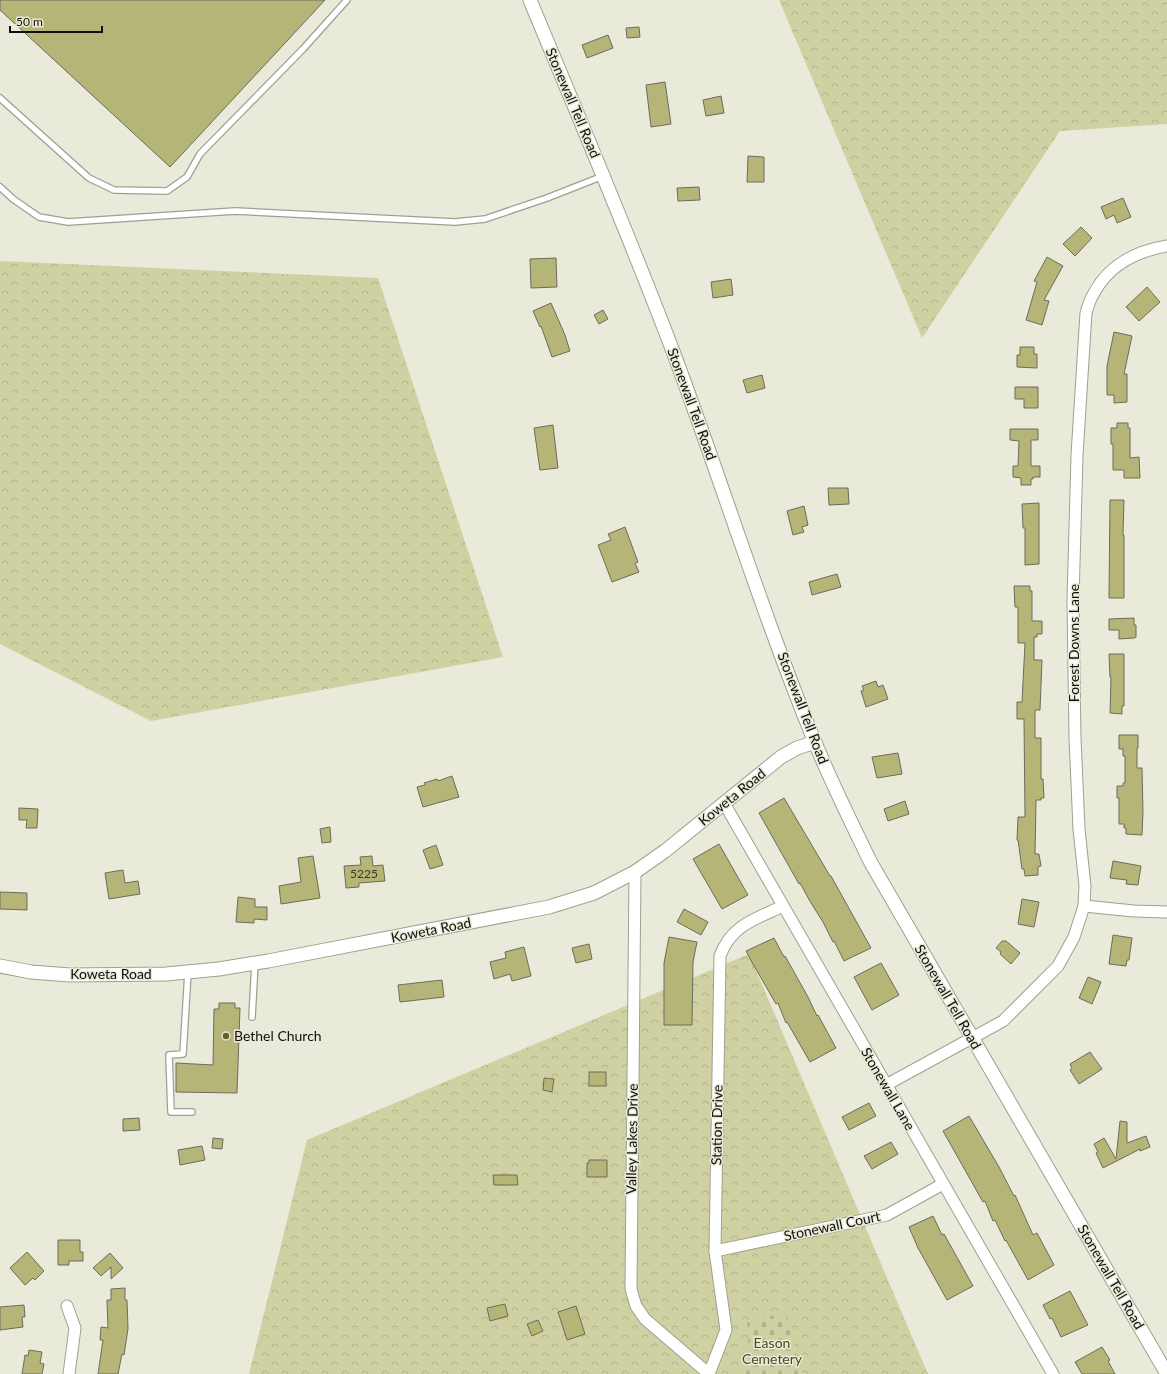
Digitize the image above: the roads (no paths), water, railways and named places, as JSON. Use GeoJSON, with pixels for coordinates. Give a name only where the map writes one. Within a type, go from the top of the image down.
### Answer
{"type":"FeatureCollection","features":[{"type":"Feature","properties":{"kind":"street","name":"Stonewall Tell Road"},"geometry":{"type":"LineString","coordinates":[[530,0],[626,228],[674,355],[793,686],[815,742],[843,805],[872,863],[1166,1374]]}},
{"type":"Feature","properties":{"kind":"street","name":"Forest Downs Lane"},"geometry":{"type":"LineString","coordinates":[[886,1085],[1003,1021],[1058,966],[1074,938],[1084,906],[1085,886],[1079,829],[1075,738],[1073,600],[1076,455],[1086,313],[1093,293],[1104,277],[1118,265],[1136,255],[1167,246]]}},
{"type":"Feature","properties":{"kind":"street","name":"Koweta Road"},"geometry":{"type":"LineString","coordinates":[[0,966],[31,972],[70,975],[166,974],[188,972],[254,963],[549,908],[594,893],[635,872],[665,851],[781,757],[797,748],[815,742]]}},
{"type":"Feature","properties":{"kind":"street","name":"Stonewall Lane"},"geometry":{"type":"LineString","coordinates":[[724,803],[1052,1374]]}},
{"type":"Feature","properties":{"kind":"street","name":"Valley Lakes Drive"},"geometry":{"type":"LineString","coordinates":[[635,872],[631,1289],[636,1306],[645,1319],[709,1374]]}},
{"type":"Feature","properties":{"kind":"street","name":"Station Drive"},"geometry":{"type":"LineString","coordinates":[[709,1374],[726,1330],[715,1252],[720,956],[724,944],[732,935],[748,923],[783,906]]}},
{"type":"Feature","properties":{"kind":"street"},"geometry":{"type":"LineString","coordinates":[[1084,906],[1134,911],[1167,912]]}},
{"type":"Feature","properties":{"kind":"street","name":"Stonewall Court"},"geometry":{"type":"LineString","coordinates":[[715,1252],[887,1215],[943,1184]]}},
{"type":"Feature","properties":{"kind":"street"},"geometry":{"type":"LineString","coordinates":[[67,1306],[75,1328],[69,1374]]}},
{"type":"Feature","properties":{"kind":"lane"},"geometry":{"type":"LineString","coordinates":[[0,98],[89,178],[114,190],[167,190],[187,177],[200,154],[303,49],[347,0]]}},
{"type":"Feature","properties":{"kind":"lane"},"geometry":{"type":"LineString","coordinates":[[0,187],[13,200],[39,217],[68,222],[235,210],[455,222],[485,219],[506,213],[604,175]]}},
{"type":"Feature","properties":{"kind":"lane"},"geometry":{"type":"LineString","coordinates":[[252,1017],[254,963]]}},
{"type":"Feature","properties":{"kind":"lane"},"geometry":{"type":"LineString","coordinates":[[188,972],[183,1054],[169,1055],[169,1062],[171,1112],[192,1112]]}},
{"type":"Feature","properties":{"kind":"place","name":"Bethel Church"},"geometry":{"type":"Point","coordinates":[226,1036]}},
{"type":"Feature","properties":{"kind":"park label","name":"Eason Cemetery"},"geometry":{"type":"Point","coordinates":[772,1352]}}]}
